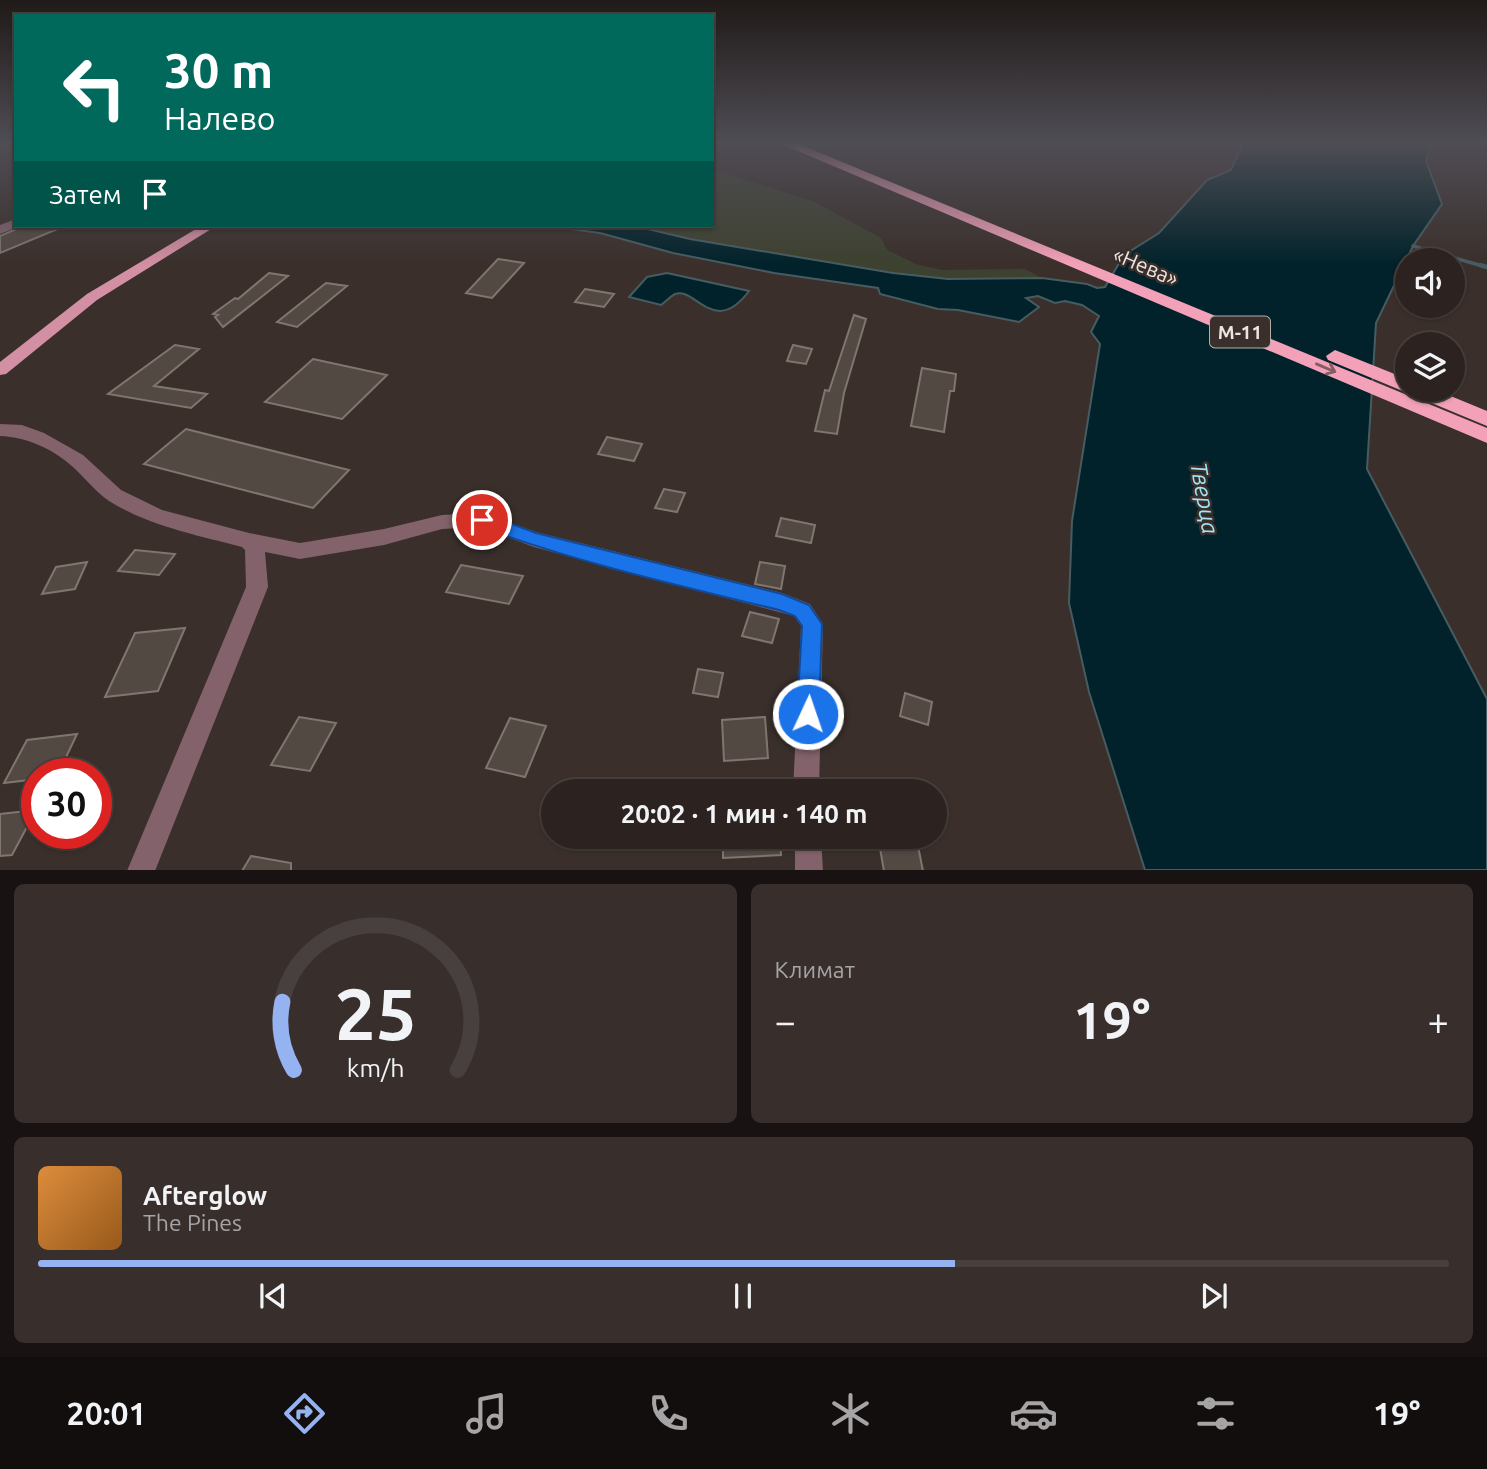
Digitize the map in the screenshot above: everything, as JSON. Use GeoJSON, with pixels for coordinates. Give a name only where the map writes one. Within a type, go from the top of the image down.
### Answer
{"type":"FeatureCollection","features":[{"type":"Feature","properties":{"kind":"highway","name":"«Нева»"},"geometry":{"type":"LineString","coordinates":[[893,184],[1395,381]]}},
{"type":"Feature","properties":{"kind":"highway","name":"«Нева»"},"geometry":{"type":"LineString","coordinates":[[905,184],[1487,436]]}},
{"type":"Feature","properties":{"kind":"highway"},"geometry":{"type":"LineString","coordinates":[[1447,402],[1487,419]]}},
{"type":"Feature","properties":{"kind":"main road"},"geometry":{"type":"LineString","coordinates":[[0,370],[92,297],[206,228]]}},
{"type":"Feature","properties":{"kind":"street"},"geometry":{"type":"LineString","coordinates":[[0,430],[22,431],[38,437],[77,460],[114,495],[157,516],[250,541],[300,551],[384,537],[442,522],[482,520],[534,539],[676,578],[782,602],[802,610],[812,624],[806,779]]}},
{"type":"Feature","properties":{"kind":"street"},"geometry":{"type":"LineString","coordinates":[[141,870],[257,587],[255,548],[250,541]]}},
{"type":"Feature","properties":{"kind":"street"},"geometry":{"type":"LineString","coordinates":[[808,849],[809,870]]}},
{"type":"Feature","properties":{"kind":"green space"},"geometry":{"type":"Polygon","coordinates":[[[714,184],[758,184],[815,202],[881,238],[887,250],[916,264],[942,270],[1025,269],[1042,278],[940,278],[888,273],[837,267],[644,228],[714,228],[714,184]]]}},
{"type":"Feature","properties":{"kind":"water","name":"Тверца"},"geometry":{"type":"Polygon","coordinates":[[[1204,184],[1434,184],[1442,204],[1412,248],[1395,248],[1395,283],[1376,323],[1367,469],[1487,699],[1487,870],[1145,870],[1089,692],[1069,603],[1072,521],[1100,344],[1091,332],[1099,316],[1082,305],[1065,301],[1055,303],[1038,296],[1026,298],[1039,307],[1019,322],[958,310],[938,309],[880,294],[878,288],[774,273],[673,253],[600,233],[564,228],[643,228],[690,239],[893,273],[948,279],[1042,278],[1087,284],[1097,288],[1105,287],[1124,255],[1159,233],[1204,184]]]}},
{"type":"Feature","properties":{"kind":"water"},"geometry":{"type":"Polygon","coordinates":[[[667,273],[749,291],[737,304],[725,310],[706,307],[682,294],[675,294],[661,305],[629,297],[647,277],[667,273]]]}},
{"type":"Feature","properties":{"kind":"building"},"geometry":{"type":"Polygon","coordinates":[[[18,228],[55,230],[0,253],[0,236],[18,228]]]}},
{"type":"Feature","properties":{"kind":"building"},"geometry":{"type":"Polygon","coordinates":[[[498,259],[524,263],[492,298],[466,293],[498,259]]]}},
{"type":"Feature","properties":{"kind":"building"},"geometry":{"type":"Polygon","coordinates":[[[269,273],[288,276],[223,327],[215,317],[218,315],[213,314],[235,298],[238,299],[269,273]]]}},
{"type":"Feature","properties":{"kind":"building"},"geometry":{"type":"Polygon","coordinates":[[[326,283],[347,286],[297,327],[277,322],[326,283]]]}},
{"type":"Feature","properties":{"kind":"building"},"geometry":{"type":"Polygon","coordinates":[[[585,289],[614,294],[604,307],[575,302],[585,289]]]}},
{"type":"Feature","properties":{"kind":"building"},"geometry":{"type":"Polygon","coordinates":[[[854,315],[866,319],[844,393],[837,434],[815,431],[825,390],[829,391],[854,315]]]}},
{"type":"Feature","properties":{"kind":"building"},"geometry":{"type":"Polygon","coordinates":[[[175,345],[199,349],[154,386],[207,394],[191,408],[108,394],[175,345]]]}},
{"type":"Feature","properties":{"kind":"building"},"geometry":{"type":"Polygon","coordinates":[[[793,345],[812,349],[806,364],[787,361],[793,345]]]}},
{"type":"Feature","properties":{"kind":"building"},"geometry":{"type":"Polygon","coordinates":[[[313,359],[387,375],[342,419],[265,402],[313,359]]]}},
{"type":"Feature","properties":{"kind":"building"},"geometry":{"type":"Polygon","coordinates":[[[922,368],[956,374],[954,391],[950,391],[944,432],[911,426],[922,368]]]}},
{"type":"Feature","properties":{"kind":"building"},"geometry":{"type":"Polygon","coordinates":[[[186,429],[349,470],[313,508],[144,464],[186,429]]]}},
{"type":"Feature","properties":{"kind":"building"},"geometry":{"type":"Polygon","coordinates":[[[607,437],[642,444],[634,461],[598,454],[607,437]]]}},
{"type":"Feature","properties":{"kind":"building"},"geometry":{"type":"Polygon","coordinates":[[[664,489],[685,493],[677,512],[655,508],[664,489]]]}},
{"type":"Feature","properties":{"kind":"building"},"geometry":{"type":"Polygon","coordinates":[[[781,518],[815,525],[811,543],[776,536],[781,518]]]}},
{"type":"Feature","properties":{"kind":"building"},"geometry":{"type":"Polygon","coordinates":[[[135,550],[175,554],[159,575],[118,571],[135,550]]]}},
{"type":"Feature","properties":{"kind":"building"},"geometry":{"type":"Polygon","coordinates":[[[87,562],[75,589],[42,594],[56,567],[87,562]]]}},
{"type":"Feature","properties":{"kind":"building"},"geometry":{"type":"Polygon","coordinates":[[[760,562],[785,566],[781,589],[755,584],[760,562]]]}},
{"type":"Feature","properties":{"kind":"building"},"geometry":{"type":"Polygon","coordinates":[[[461,565],[523,576],[509,604],[446,592],[461,565]]]}},
{"type":"Feature","properties":{"kind":"building"},"geometry":{"type":"Polygon","coordinates":[[[750,612],[779,619],[772,643],[742,636],[750,612]]]}},
{"type":"Feature","properties":{"kind":"building"},"geometry":{"type":"Polygon","coordinates":[[[185,628],[158,691],[105,697],[135,633],[185,628]]]}},
{"type":"Feature","properties":{"kind":"building"},"geometry":{"type":"Polygon","coordinates":[[[698,669],[723,673],[718,697],[693,693],[698,669]]]}},
{"type":"Feature","properties":{"kind":"building"},"geometry":{"type":"Polygon","coordinates":[[[905,693],[932,702],[928,725],[900,716],[905,693]]]}},
{"type":"Feature","properties":{"kind":"building"},"geometry":{"type":"Polygon","coordinates":[[[299,717],[336,723],[310,771],[271,765],[299,717]]]}},
{"type":"Feature","properties":{"kind":"building"},"geometry":{"type":"Polygon","coordinates":[[[765,717],[768,758],[724,761],[722,720],[765,717]]]}},
{"type":"Feature","properties":{"kind":"building"},"geometry":{"type":"Polygon","coordinates":[[[510,718],[546,726],[525,777],[486,768],[510,718]]]}},
{"type":"Feature","properties":{"kind":"building"},"geometry":{"type":"Polygon","coordinates":[[[77,734],[66,758],[21,758],[21,781],[4,783],[27,740],[77,734]]]}},
{"type":"Feature","properties":{"kind":"building"},"geometry":{"type":"Polygon","coordinates":[[[21,812],[21,838],[12,855],[0,856],[0,814],[21,812]]]}},
{"type":"Feature","properties":{"kind":"building"},"geometry":{"type":"Polygon","coordinates":[[[723,849],[781,849],[781,855],[723,858],[723,849]]]}},
{"type":"Feature","properties":{"kind":"building"},"geometry":{"type":"Polygon","coordinates":[[[880,849],[919,849],[923,870],[884,870],[880,849]]]}},
{"type":"Feature","properties":{"kind":"building"},"geometry":{"type":"Polygon","coordinates":[[[251,856],[291,863],[291,870],[243,870],[251,856]]]}},
{"type":"Feature","properties":{"kind":"waterway"},"geometry":{"type":"LineString","coordinates":[[1413,246],[1486,267]]}},
{"type":"Feature","properties":{"kind":"waterway"},"geometry":{"type":"LineString","coordinates":[[1480,265],[1487,267]]}},
{"type":"Feature","properties":{"kind":"route"},"geometry":{"type":"LineString","coordinates":[[482,520],[534,539],[676,578],[782,602],[802,610],[812,624],[808,714]]}}]}
